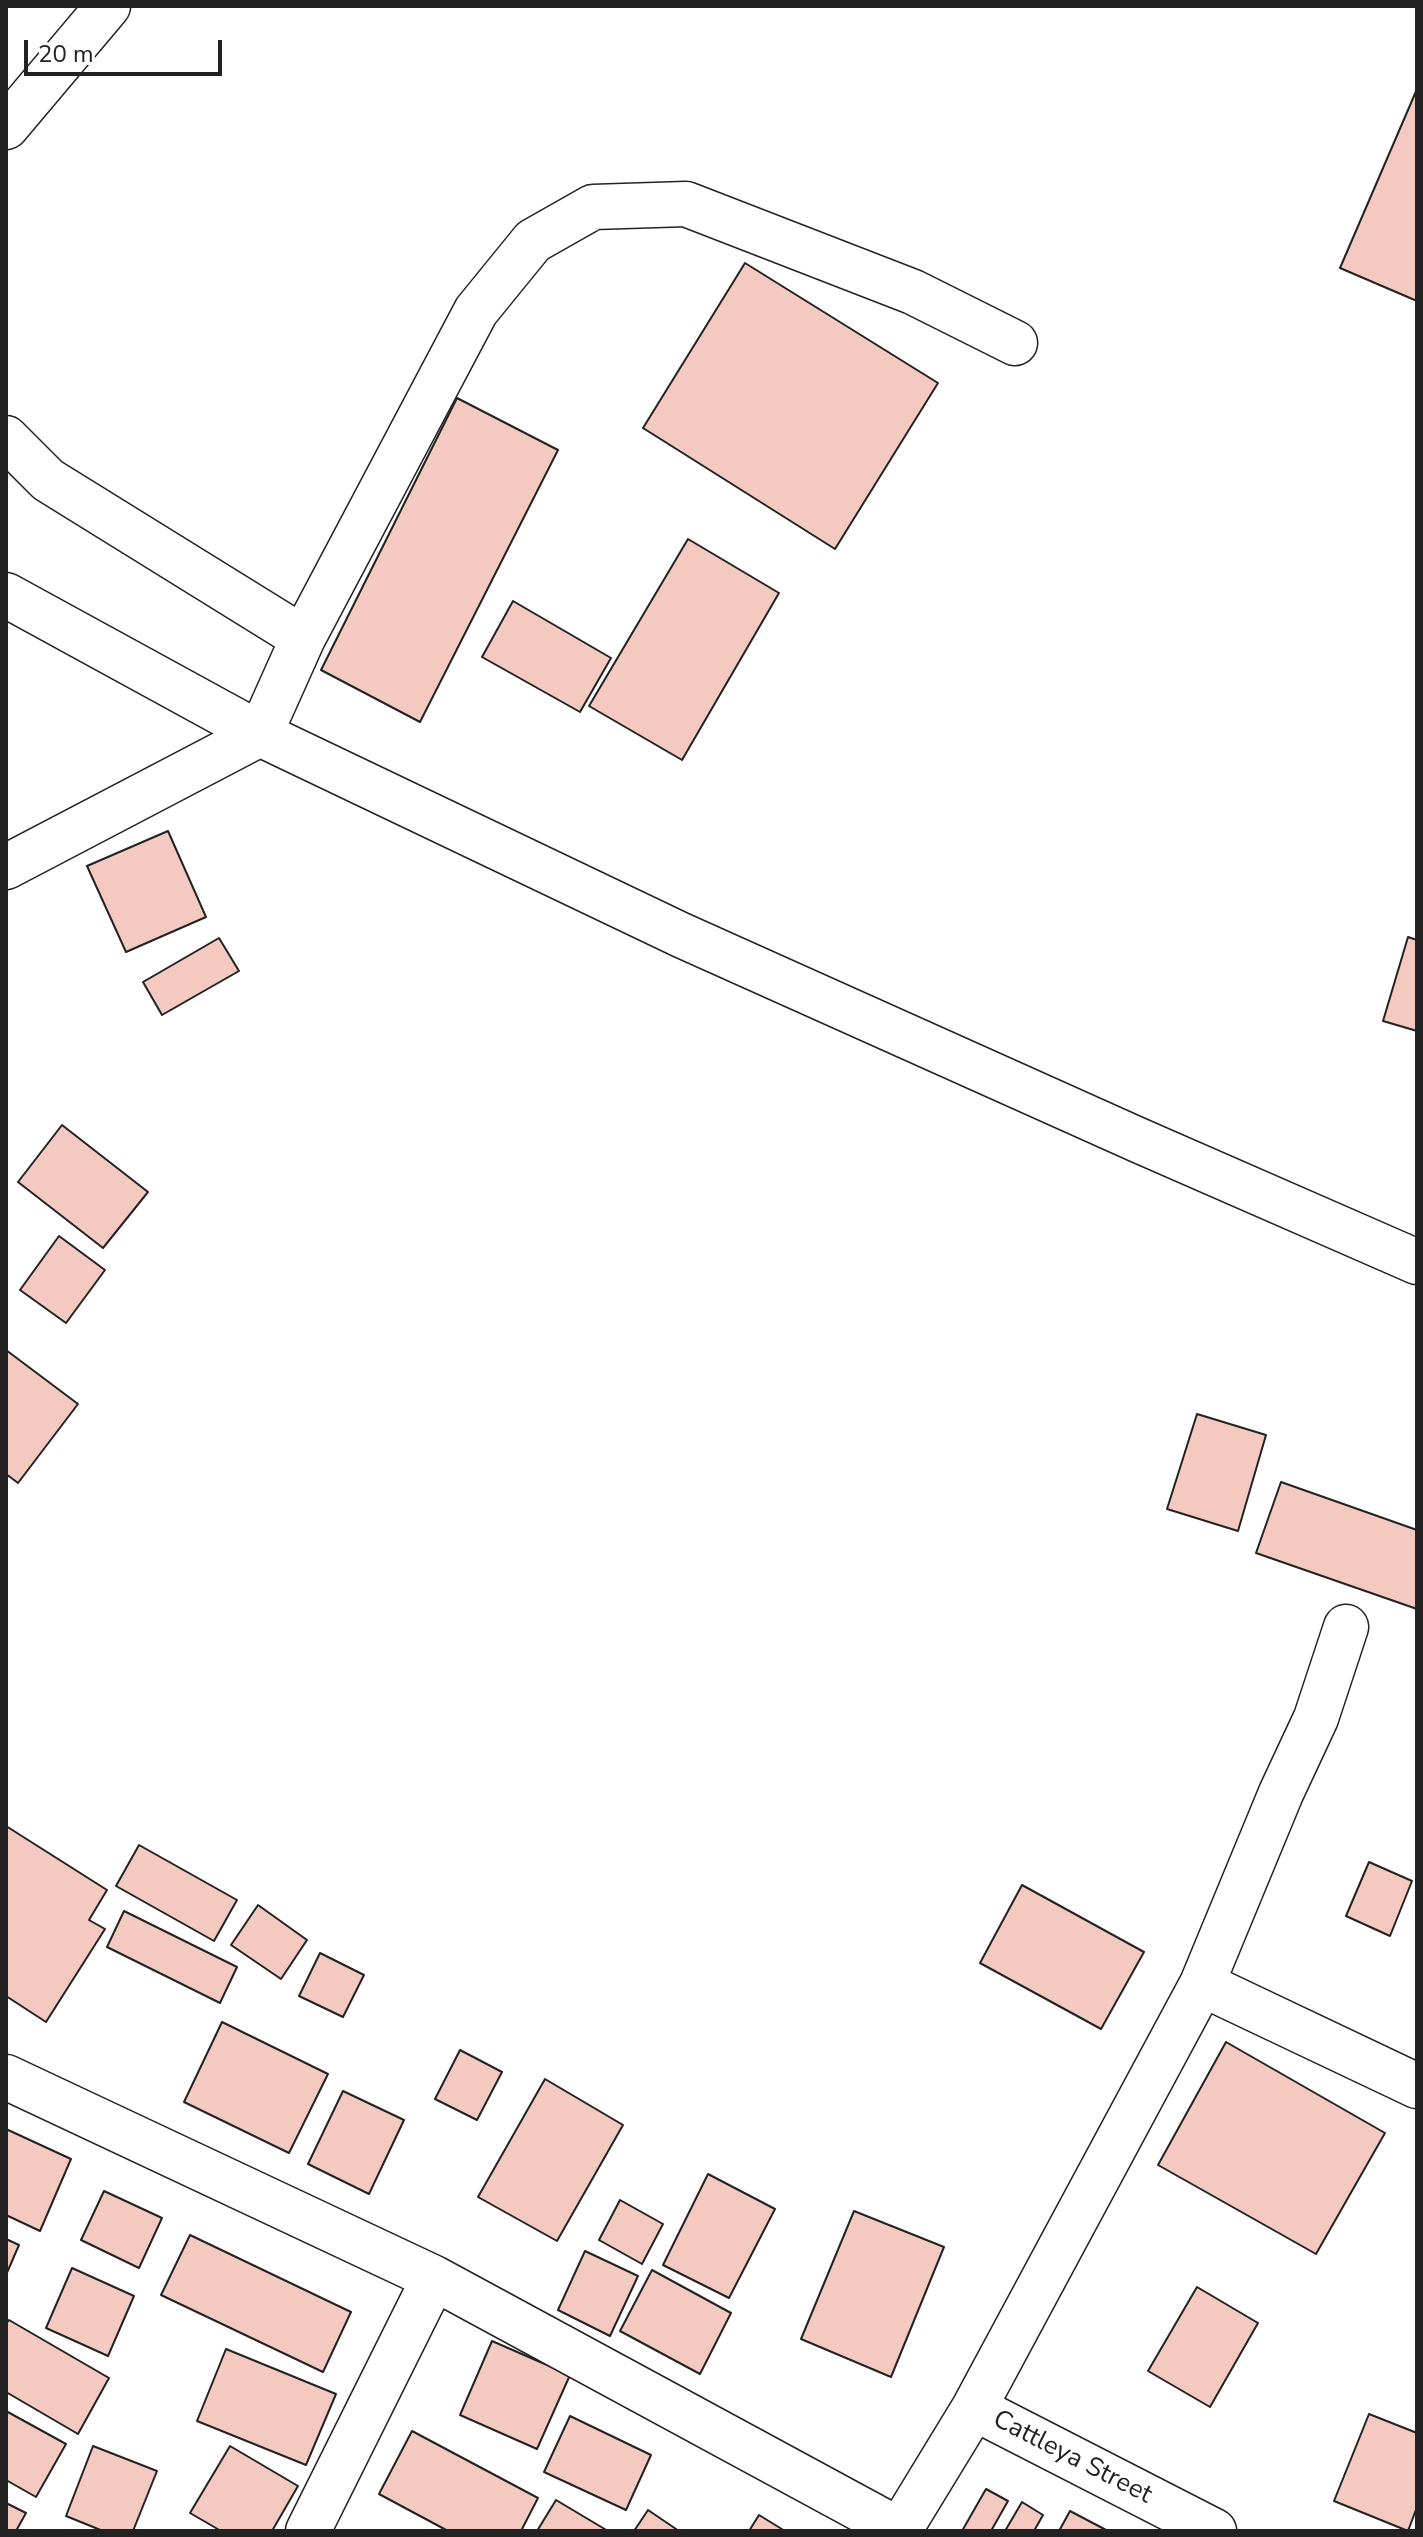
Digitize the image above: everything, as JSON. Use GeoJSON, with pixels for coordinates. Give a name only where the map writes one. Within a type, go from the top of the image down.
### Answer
{"type":"FeatureCollection","features":[{"type":"Feature","properties":{"kind":"street"},"geometry":{"type":"LineString","coordinates":[[6,127],[108,6]]}},
{"type":"Feature","properties":{"kind":"street"},"geometry":{"type":"LineString","coordinates":[[6,867],[260,734],[303,638],[476,311],[533,241],[593,207],[686,204],[913,292],[1015,343]]}},
{"type":"Feature","properties":{"kind":"street"},"geometry":{"type":"LineString","coordinates":[[6,438],[48,480],[303,638]]}},
{"type":"Feature","properties":{"kind":"street"},"geometry":{"type":"LineString","coordinates":[[6,595],[260,734],[681,935],[1417,1262]]}},
{"type":"Feature","properties":{"kind":"street"},"geometry":{"type":"LineString","coordinates":[[6,2077],[434,2278],[899,2531],[974,2408],[1202,1984],[1281,1793],[1316,1718],[1346,1627]]}},
{"type":"Feature","properties":{"kind":"street"},"geometry":{"type":"LineString","coordinates":[[1202,1984],[1417,2086]]}},
{"type":"Feature","properties":{"kind":"street"},"geometry":{"type":"LineString","coordinates":[[308,2531],[434,2278]]}},
{"type":"Feature","properties":{"kind":"street","name":"Cattleya Street"},"geometry":{"type":"LineString","coordinates":[[974,2408],[1214,2531]]}},
{"type":"Feature","properties":{"kind":"building"},"geometry":{"type":"Polygon","coordinates":[[[1417,89],[1417,301],[1340,268],[1417,89]]]}},
{"type":"Feature","properties":{"kind":"building"},"geometry":{"type":"Polygon","coordinates":[[[745,263],[938,383],[835,549],[643,428],[745,263]]]}},
{"type":"Feature","properties":{"kind":"building"},"geometry":{"type":"Polygon","coordinates":[[[457,398],[558,450],[420,722],[321,670],[457,398]]]}},
{"type":"Feature","properties":{"kind":"building"},"geometry":{"type":"Polygon","coordinates":[[[688,539],[779,593],[682,760],[589,706],[688,539]]]}},
{"type":"Feature","properties":{"kind":"building"},"geometry":{"type":"Polygon","coordinates":[[[513,601],[611,658],[580,712],[482,657],[513,601]]]}},
{"type":"Feature","properties":{"kind":"building"},"geometry":{"type":"Polygon","coordinates":[[[168,831],[206,917],[126,952],[87,866],[168,831]]]}},
{"type":"Feature","properties":{"kind":"building"},"geometry":{"type":"Polygon","coordinates":[[[1408,937],[1417,940],[1417,1031],[1383,1021],[1408,937]]]}},
{"type":"Feature","properties":{"kind":"building"},"geometry":{"type":"Polygon","coordinates":[[[219,938],[239,971],[162,1015],[143,982],[219,938]]]}},
{"type":"Feature","properties":{"kind":"building"},"geometry":{"type":"Polygon","coordinates":[[[62,1125],[148,1192],[103,1248],[18,1182],[62,1125]]]}},
{"type":"Feature","properties":{"kind":"building"},"geometry":{"type":"Polygon","coordinates":[[[59,1236],[105,1270],[66,1323],[20,1290],[59,1236]]]}},
{"type":"Feature","properties":{"kind":"building"},"geometry":{"type":"Polygon","coordinates":[[[6,1350],[78,1404],[18,1483],[6,1474],[6,1350]]]}},
{"type":"Feature","properties":{"kind":"building"},"geometry":{"type":"Polygon","coordinates":[[[1197,1414],[1266,1435],[1238,1531],[1167,1509],[1197,1414]]]}},
{"type":"Feature","properties":{"kind":"building"},"geometry":{"type":"Polygon","coordinates":[[[1281,1482],[1417,1530],[1417,1609],[1256,1553],[1281,1482]]]}},
{"type":"Feature","properties":{"kind":"building"},"geometry":{"type":"Polygon","coordinates":[[[6,1826],[107,1890],[89,1920],[105,1929],[46,2022],[6,1996],[6,1826]]]}},
{"type":"Feature","properties":{"kind":"building"},"geometry":{"type":"Polygon","coordinates":[[[139,1845],[237,1900],[214,1941],[116,1886],[139,1845]]]}},
{"type":"Feature","properties":{"kind":"building"},"geometry":{"type":"Polygon","coordinates":[[[1369,1862],[1412,1881],[1390,1936],[1346,1916],[1369,1862]]]}},
{"type":"Feature","properties":{"kind":"building"},"geometry":{"type":"Polygon","coordinates":[[[1022,1885],[1144,1952],[1101,2029],[980,1963],[1022,1885]]]}},
{"type":"Feature","properties":{"kind":"building"},"geometry":{"type":"Polygon","coordinates":[[[258,1905],[307,1940],[281,1979],[231,1945],[258,1905]]]}},
{"type":"Feature","properties":{"kind":"building"},"geometry":{"type":"Polygon","coordinates":[[[124,1911],[237,1967],[220,2003],[107,1947],[124,1911]]]}},
{"type":"Feature","properties":{"kind":"building"},"geometry":{"type":"Polygon","coordinates":[[[320,1953],[364,1975],[343,2017],[299,1996],[320,1953]]]}},
{"type":"Feature","properties":{"kind":"building"},"geometry":{"type":"Polygon","coordinates":[[[222,2022],[328,2074],[289,2153],[184,2102],[222,2022]]]}},
{"type":"Feature","properties":{"kind":"building"},"geometry":{"type":"Polygon","coordinates":[[[1226,2042],[1385,2133],[1316,2254],[1158,2165],[1226,2042]]]}},
{"type":"Feature","properties":{"kind":"building"},"geometry":{"type":"Polygon","coordinates":[[[460,2050],[502,2072],[477,2120],[435,2099],[460,2050]]]}},
{"type":"Feature","properties":{"kind":"building"},"geometry":{"type":"Polygon","coordinates":[[[545,2079],[623,2125],[557,2241],[478,2197],[545,2079]]]}},
{"type":"Feature","properties":{"kind":"building"},"geometry":{"type":"Polygon","coordinates":[[[343,2091],[404,2120],[369,2194],[308,2164],[343,2091]]]}},
{"type":"Feature","properties":{"kind":"building"},"geometry":{"type":"Polygon","coordinates":[[[6,2129],[71,2159],[40,2231],[6,2215],[6,2129]]]}},
{"type":"Feature","properties":{"kind":"building"},"geometry":{"type":"Polygon","coordinates":[[[708,2174],[775,2209],[729,2298],[663,2265],[708,2174]]]}},
{"type":"Feature","properties":{"kind":"building"},"geometry":{"type":"Polygon","coordinates":[[[104,2191],[162,2218],[139,2268],[81,2240],[104,2191]]]}},
{"type":"Feature","properties":{"kind":"building"},"geometry":{"type":"Polygon","coordinates":[[[620,2200],[663,2224],[642,2264],[599,2240],[620,2200]]]}},
{"type":"Feature","properties":{"kind":"building"},"geometry":{"type":"Polygon","coordinates":[[[854,2211],[944,2247],[891,2377],[801,2339],[854,2211]]]}},
{"type":"Feature","properties":{"kind":"building"},"geometry":{"type":"Polygon","coordinates":[[[190,2235],[351,2312],[323,2372],[161,2295],[190,2235]]]}},
{"type":"Feature","properties":{"kind":"building"},"geometry":{"type":"Polygon","coordinates":[[[6,2239],[19,2245],[6,2275],[6,2239]]]}},
{"type":"Feature","properties":{"kind":"building"},"geometry":{"type":"Polygon","coordinates":[[[585,2251],[638,2276],[610,2336],[558,2310],[585,2251]]]}},
{"type":"Feature","properties":{"kind":"building"},"geometry":{"type":"Polygon","coordinates":[[[72,2268],[134,2296],[108,2356],[46,2328],[72,2268]]]}},
{"type":"Feature","properties":{"kind":"building"},"geometry":{"type":"Polygon","coordinates":[[[652,2270],[731,2313],[700,2374],[620,2331],[652,2270]]]}},
{"type":"Feature","properties":{"kind":"building"},"geometry":{"type":"Polygon","coordinates":[[[1197,2287],[1258,2323],[1210,2407],[1148,2371],[1197,2287]]]}},
{"type":"Feature","properties":{"kind":"building"},"geometry":{"type":"Polygon","coordinates":[[[9,2320],[109,2378],[78,2434],[6,2392],[6,2324],[9,2320]]]}},
{"type":"Feature","properties":{"kind":"building"},"geometry":{"type":"Polygon","coordinates":[[[492,2341],[570,2375],[537,2449],[460,2415],[492,2341]]]}},
{"type":"Feature","properties":{"kind":"building"},"geometry":{"type":"Polygon","coordinates":[[[226,2349],[336,2394],[306,2465],[197,2421],[226,2349]]]}},
{"type":"Feature","properties":{"kind":"building"},"geometry":{"type":"Polygon","coordinates":[[[6,2411],[66,2444],[36,2497],[6,2480],[6,2411]]]}},
{"type":"Feature","properties":{"kind":"building"},"geometry":{"type":"Polygon","coordinates":[[[1369,2414],[1417,2433],[1417,2507],[1408,2531],[1334,2501],[1369,2414]]]}},
{"type":"Feature","properties":{"kind":"building"},"geometry":{"type":"Polygon","coordinates":[[[570,2416],[651,2455],[626,2510],[544,2472],[570,2416]]]}},
{"type":"Feature","properties":{"kind":"building"},"geometry":{"type":"Polygon","coordinates":[[[412,2431],[538,2498],[521,2531],[448,2531],[379,2494],[412,2431]]]}},
{"type":"Feature","properties":{"kind":"building"},"geometry":{"type":"Polygon","coordinates":[[[93,2446],[157,2471],[133,2531],[103,2531],[66,2516],[93,2446]]]}},
{"type":"Feature","properties":{"kind":"building"},"geometry":{"type":"Polygon","coordinates":[[[230,2446],[298,2486],[272,2531],[221,2531],[190,2513],[230,2446]]]}},
{"type":"Feature","properties":{"kind":"building"},"geometry":{"type":"Polygon","coordinates":[[[986,2489],[1008,2501],[991,2531],[962,2531],[986,2489]]]}},
{"type":"Feature","properties":{"kind":"building"},"geometry":{"type":"Polygon","coordinates":[[[556,2500],[608,2531],[537,2531],[556,2500]]]}},
{"type":"Feature","properties":{"kind":"building"},"geometry":{"type":"Polygon","coordinates":[[[1022,2502],[1043,2515],[1034,2531],[1005,2531],[1022,2502]]]}},
{"type":"Feature","properties":{"kind":"building"},"geometry":{"type":"Polygon","coordinates":[[[6,2503],[26,2513],[16,2531],[6,2531],[6,2503]]]}},
{"type":"Feature","properties":{"kind":"building"},"geometry":{"type":"Polygon","coordinates":[[[648,2510],[679,2531],[634,2531],[648,2510]]]}},
{"type":"Feature","properties":{"kind":"building"},"geometry":{"type":"Polygon","coordinates":[[[1070,2511],[1108,2531],[1059,2531],[1070,2511]]]}},
{"type":"Feature","properties":{"kind":"building"},"geometry":{"type":"Polygon","coordinates":[[[759,2515],[785,2531],[749,2531],[759,2515]]]}}]}
